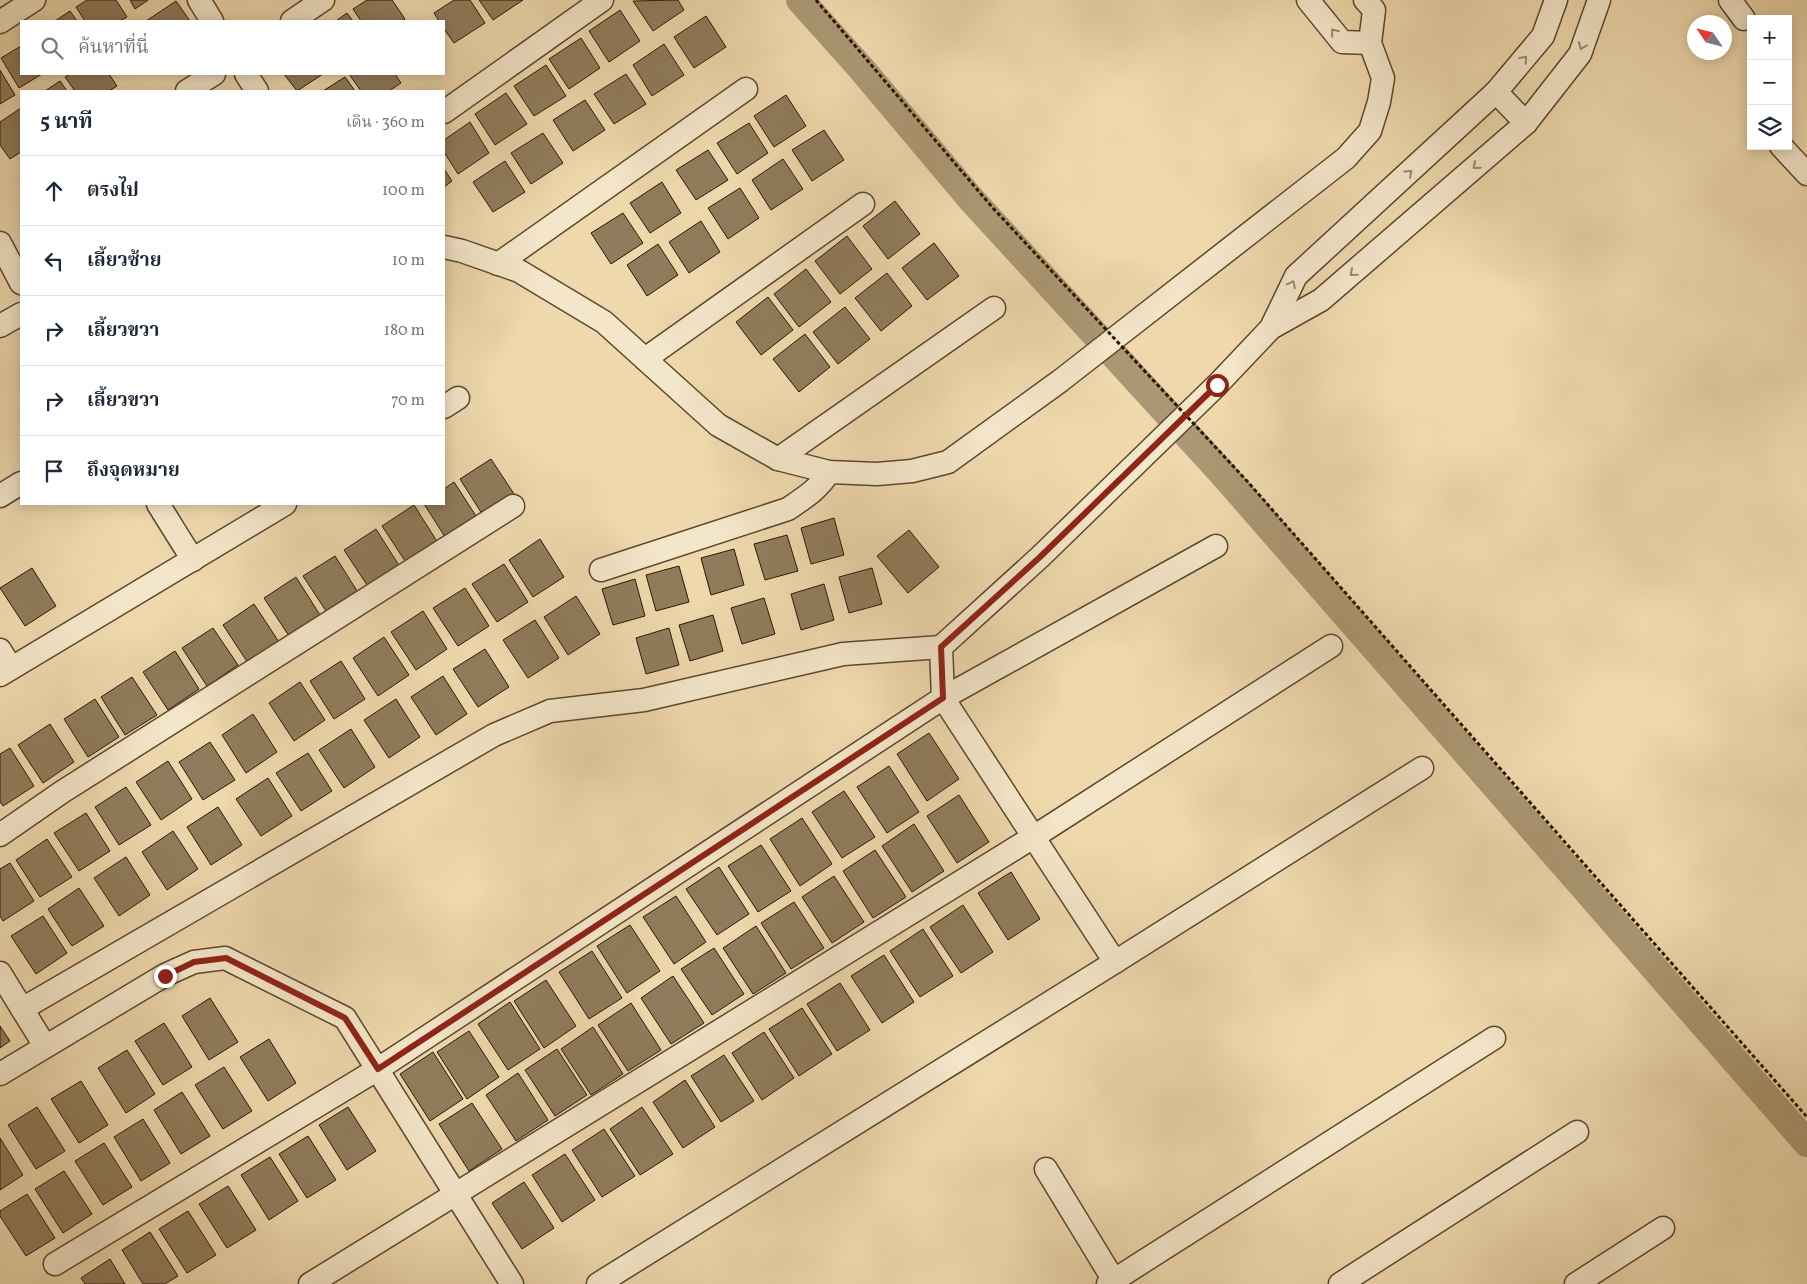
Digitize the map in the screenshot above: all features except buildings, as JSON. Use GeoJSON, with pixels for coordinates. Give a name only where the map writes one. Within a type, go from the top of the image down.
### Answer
{"type":"FeatureCollection","features":[{"type":"Feature","properties":{"kind":"street"},"geometry":{"type":"LineString","coordinates":[[0,22],[34,0]]}},
{"type":"Feature","properties":{"kind":"street"},"geometry":{"type":"LineString","coordinates":[[199,0],[211,20]]}},
{"type":"Feature","properties":{"kind":"street"},"geometry":{"type":"LineString","coordinates":[[293,20],[323,0]]}},
{"type":"Feature","properties":{"kind":"street"},"geometry":{"type":"LineString","coordinates":[[445,111],[602,0]]}},
{"type":"Feature","properties":{"kind":"street"},"geometry":{"type":"LineString","coordinates":[[1308,0],[1342,42],[1370,43]]}},
{"type":"Feature","properties":{"kind":"street"},"geometry":{"type":"LineString","coordinates":[[445,247],[462,251],[519,271],[604,322],[718,425],[778,458],[828,472],[877,474],[912,471],[948,462],[1060,381],[1346,158],[1370,131],[1379,102],[1383,78],[1370,43],[1374,10],[1365,0]]}},
{"type":"Feature","properties":{"kind":"street"},"geometry":{"type":"LineString","coordinates":[[22,1009],[494,735],[550,711],[644,700],[843,654],[941,647],[1040,557],[1217,385],[1270,328],[1296,276],[1496,92],[1543,36],[1556,0]]}},
{"type":"Feature","properties":{"kind":"street"},"geometry":{"type":"LineString","coordinates":[[1270,328],[1321,300],[1526,123],[1580,54],[1599,0]]}},
{"type":"Feature","properties":{"kind":"street"},"geometry":{"type":"LineString","coordinates":[[1730,0],[1744,18]]}},
{"type":"Feature","properties":{"kind":"street"},"geometry":{"type":"LineString","coordinates":[[189,90],[212,75]]}},
{"type":"Feature","properties":{"kind":"street"},"geometry":{"type":"LineString","coordinates":[[247,75],[256,90]]}},
{"type":"Feature","properties":{"kind":"street"},"geometry":{"type":"LineString","coordinates":[[498,264],[746,89]]}},
{"type":"Feature","properties":{"kind":"street"},"geometry":{"type":"LineString","coordinates":[[1496,92],[1526,123]]}},
{"type":"Feature","properties":{"kind":"street"},"geometry":{"type":"LineString","coordinates":[[1785,150],[1807,174]]}},
{"type":"Feature","properties":{"kind":"street"},"geometry":{"type":"LineString","coordinates":[[645,359],[863,204]]}},
{"type":"Feature","properties":{"kind":"street"},"geometry":{"type":"LineString","coordinates":[[0,243],[20,281]]}},
{"type":"Feature","properties":{"kind":"street"},"geometry":{"type":"LineString","coordinates":[[778,458],[994,308]]}},
{"type":"Feature","properties":{"kind":"street"},"geometry":{"type":"LineString","coordinates":[[0,326],[20,315]]}},
{"type":"Feature","properties":{"kind":"street"},"geometry":{"type":"LineString","coordinates":[[602,570],[788,509],[822,484],[828,472]]}},
{"type":"Feature","properties":{"kind":"street"},"geometry":{"type":"LineString","coordinates":[[0,496],[20,484]]}},
{"type":"Feature","properties":{"kind":"street"},"geometry":{"type":"LineString","coordinates":[[159,505],[193,560]]}},
{"type":"Feature","properties":{"kind":"street"},"geometry":{"type":"LineString","coordinates":[[4,664],[193,560],[283,505]]}},
{"type":"Feature","properties":{"kind":"street"},"geometry":{"type":"LineString","coordinates":[[0,835],[62,792],[513,506]]}},
{"type":"Feature","properties":{"kind":"street"},"geometry":{"type":"LineString","coordinates":[[55,1264],[378,1069],[943,698],[1216,546]]}},
{"type":"Feature","properties":{"kind":"street"},"geometry":{"type":"LineString","coordinates":[[310,1284],[1035,836],[1331,646]]}},
{"type":"Feature","properties":{"kind":"street"},"geometry":{"type":"LineString","coordinates":[[941,647],[943,698],[1035,836],[1115,962]]}},
{"type":"Feature","properties":{"kind":"street"},"geometry":{"type":"LineString","coordinates":[[598,1284],[1422,768]]}},
{"type":"Feature","properties":{"kind":"street"},"geometry":{"type":"LineString","coordinates":[[0,1074],[44,1046],[165,976],[194,962],[226,958],[345,1018],[512,1284]]}},
{"type":"Feature","properties":{"kind":"street"},"geometry":{"type":"LineString","coordinates":[[0,973],[44,1046]]}},
{"type":"Feature","properties":{"kind":"street"},"geometry":{"type":"LineString","coordinates":[[1046,1169],[1113,1283],[1494,1038]]}},
{"type":"Feature","properties":{"kind":"street"},"geometry":{"type":"LineString","coordinates":[[1340,1284],[1577,1132]]}},
{"type":"Feature","properties":{"kind":"street"},"geometry":{"type":"LineString","coordinates":[[1576,1284],[1663,1228]]}},
{"type":"Feature","properties":{"kind":"path"},"geometry":{"type":"LineString","coordinates":[[816,0],[992,208],[1247,481],[1807,1117]]}},
{"type":"Feature","properties":{"kind":"waterway"},"geometry":{"type":"LineString","coordinates":[[800,0],[860,67],[971,199],[1223,474],[1807,1143]]}},
{"type":"Feature","properties":{"kind":"route"},"geometry":{"type":"LineString","coordinates":[[165,976],[194,962],[226,958],[329,1008],[345,1018],[378,1069],[943,698],[941,647],[1040,557],[1217,385]]}}]}
